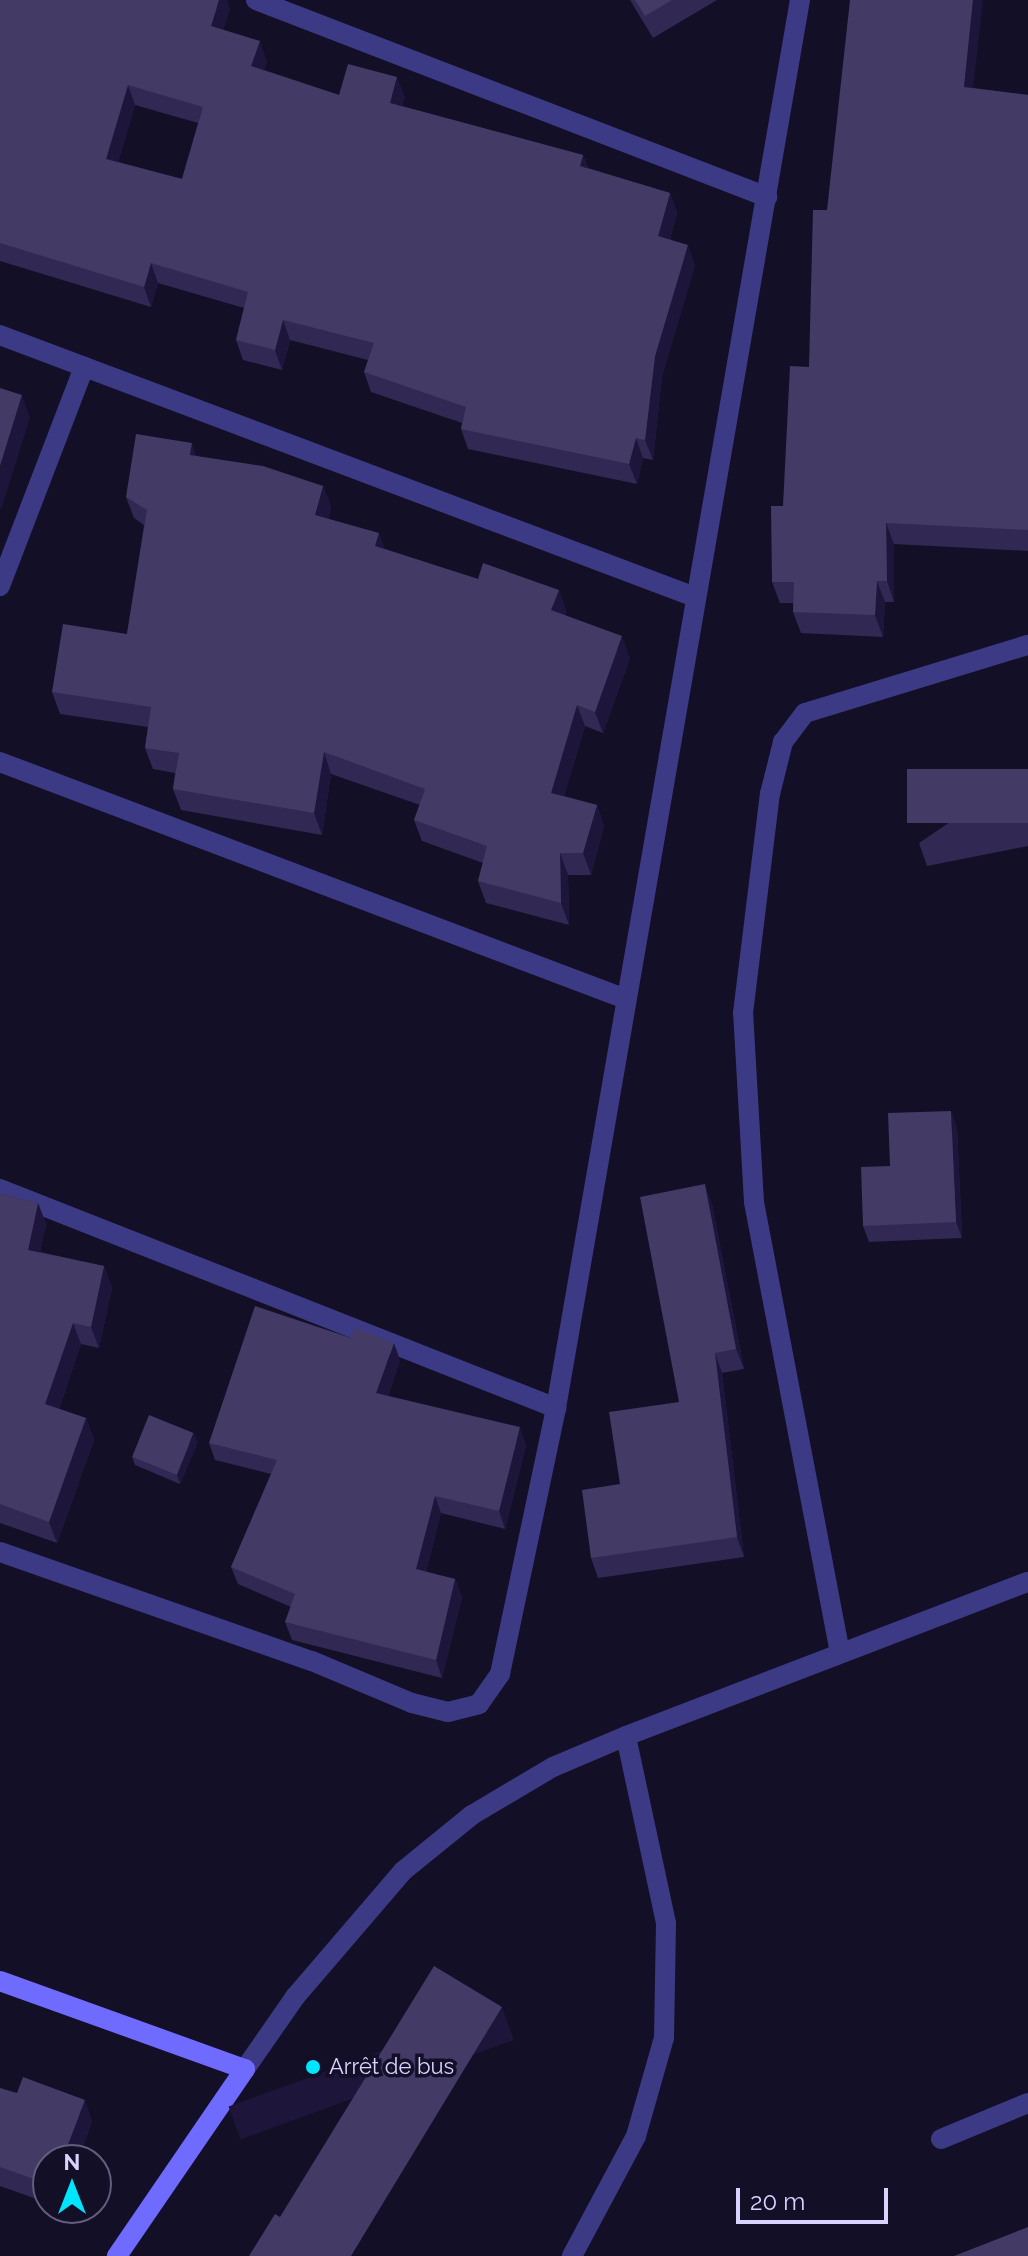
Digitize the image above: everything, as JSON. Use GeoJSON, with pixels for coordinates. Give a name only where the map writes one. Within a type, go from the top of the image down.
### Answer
{"type":"FeatureCollection","features":[{"type":"Feature","properties":{"kind":"street"},"geometry":{"type":"LineString","coordinates":[[256,0],[767,197]]}},
{"type":"Feature","properties":{"kind":"street"},"geometry":{"type":"LineString","coordinates":[[0,1552],[312,1661],[412,1703],[448,1712],[479,1704],[500,1674],[556,1408],[623,998],[800,0]]}},
{"type":"Feature","properties":{"kind":"street"},"geometry":{"type":"LineString","coordinates":[[0,335],[695,597]]}},
{"type":"Feature","properties":{"kind":"street"},"geometry":{"type":"LineString","coordinates":[[0,586],[84,367]]}},
{"type":"Feature","properties":{"kind":"street"},"geometry":{"type":"LineString","coordinates":[[840,1653],[754,1202],[743,1013],[770,794],[783,742],[805,713],[1028,645]]}},
{"type":"Feature","properties":{"kind":"street"},"geometry":{"type":"LineString","coordinates":[[0,762],[623,998]]}},
{"type":"Feature","properties":{"kind":"street"},"geometry":{"type":"LineString","coordinates":[[0,1189],[556,1408]]}},
{"type":"Feature","properties":{"kind":"street"},"geometry":{"type":"LineString","coordinates":[[117,2256],[295,1997],[403,1871],[472,1815],[553,1767],[626,1736],[1028,1582]]}},
{"type":"Feature","properties":{"kind":"street"},"geometry":{"type":"LineString","coordinates":[[572,2256],[636,2136],[664,2038],[666,1923],[626,1736]]}},
{"type":"Feature","properties":{"kind":"street"},"geometry":{"type":"LineString","coordinates":[[0,1981],[245,2069]]}},
{"type":"Feature","properties":{"kind":"street"},"geometry":{"type":"LineString","coordinates":[[941,2139],[1028,2103]]}},
{"type":"Feature","properties":{"kind":"building"},"geometry":{"type":"Polygon","coordinates":[[[0,0],[219,0],[211,26],[260,41],[251,66],[339,95],[348,64],[397,77],[390,103],[583,155],[580,166],[670,193],[658,236],[688,245],[655,356],[645,440],[636,438],[629,464],[461,429],[466,407],[364,372],[374,343],[283,320],[275,350],[236,340],[248,292],[151,263],[144,287],[0,243],[0,0]],[[128,85],[106,159],[182,179],[203,107],[128,85]]]}},
{"type":"Feature","properties":{"kind":"building"},"geometry":{"type":"Polygon","coordinates":[[[635,0],[672,0],[645,16],[635,0]]]}},
{"type":"Feature","properties":{"kind":"building"},"geometry":{"type":"Polygon","coordinates":[[[850,0],[973,0],[964,87],[1028,95],[1028,530],[886,523],[887,581],[877,581],[875,615],[793,612],[794,582],[772,582],[771,506],[783,506],[790,366],[809,367],[813,210],[827,210],[850,0]]]}},
{"type":"Feature","properties":{"kind":"building"},"geometry":{"type":"Polygon","coordinates":[[[0,388],[22,395],[0,466],[0,388]]]}},
{"type":"Feature","properties":{"kind":"building"},"geometry":{"type":"Polygon","coordinates":[[[136,434],[192,443],[190,455],[263,466],[323,486],[315,515],[379,533],[375,546],[478,579],[483,563],[559,590],[551,610],[622,636],[595,712],[577,705],[551,793],[597,805],[583,853],[560,853],[561,903],[478,881],[487,846],[414,820],[425,789],[324,752],[314,813],[173,789],[179,753],[145,748],[151,707],[52,692],[63,624],[127,634],[147,510],[126,497],[136,434]]]}},
{"type":"Feature","properties":{"kind":"building"},"geometry":{"type":"Polygon","coordinates":[[[907,769],[1028,769],[1028,823],[907,823],[907,769]]]}},
{"type":"Feature","properties":{"kind":"building"},"geometry":{"type":"Polygon","coordinates":[[[951,1111],[956,1222],[863,1226],[861,1167],[890,1166],[888,1113],[951,1111]]]}},
{"type":"Feature","properties":{"kind":"building"},"geometry":{"type":"Polygon","coordinates":[[[705,1184],[736,1349],[715,1353],[737,1537],[591,1558],[582,1490],[620,1484],[609,1412],[679,1402],[640,1197],[705,1184]]]}},
{"type":"Feature","properties":{"kind":"building"},"geometry":{"type":"Polygon","coordinates":[[[0,1194],[38,1203],[28,1250],[104,1266],[91,1327],[73,1323],[45,1404],[86,1418],[49,1522],[0,1504],[0,1194]]]}},
{"type":"Feature","properties":{"kind":"building"},"geometry":{"type":"Polygon","coordinates":[[[255,1306],[351,1338],[355,1328],[394,1343],[376,1393],[520,1427],[499,1511],[435,1496],[416,1569],[455,1579],[436,1660],[285,1622],[295,1594],[231,1567],[277,1460],[209,1443],[255,1306]]]}},
{"type":"Feature","properties":{"kind":"building"},"geometry":{"type":"Polygon","coordinates":[[[149,1415],[194,1433],[177,1475],[132,1457],[149,1415]]]}},
{"type":"Feature","properties":{"kind":"building"},"geometry":{"type":"Polygon","coordinates":[[[434,1966],[502,2007],[351,2256],[249,2256],[275,2214],[280,2217],[434,1966]]]}},
{"type":"Feature","properties":{"kind":"building"},"geometry":{"type":"Polygon","coordinates":[[[23,2077],[85,2100],[68,2144],[32,2144],[32,2178],[0,2167],[0,2088],[17,2093],[23,2077]]]}},
{"type":"Feature","properties":{"kind":"building"},"geometry":{"type":"Polygon","coordinates":[[[1028,2227],[1028,2256],[954,2256],[1028,2227]]]}},
{"type":"Feature","properties":{"kind":"place","name":"Arrêt de bus"},"geometry":{"type":"Point","coordinates":[313,2067]}}]}
